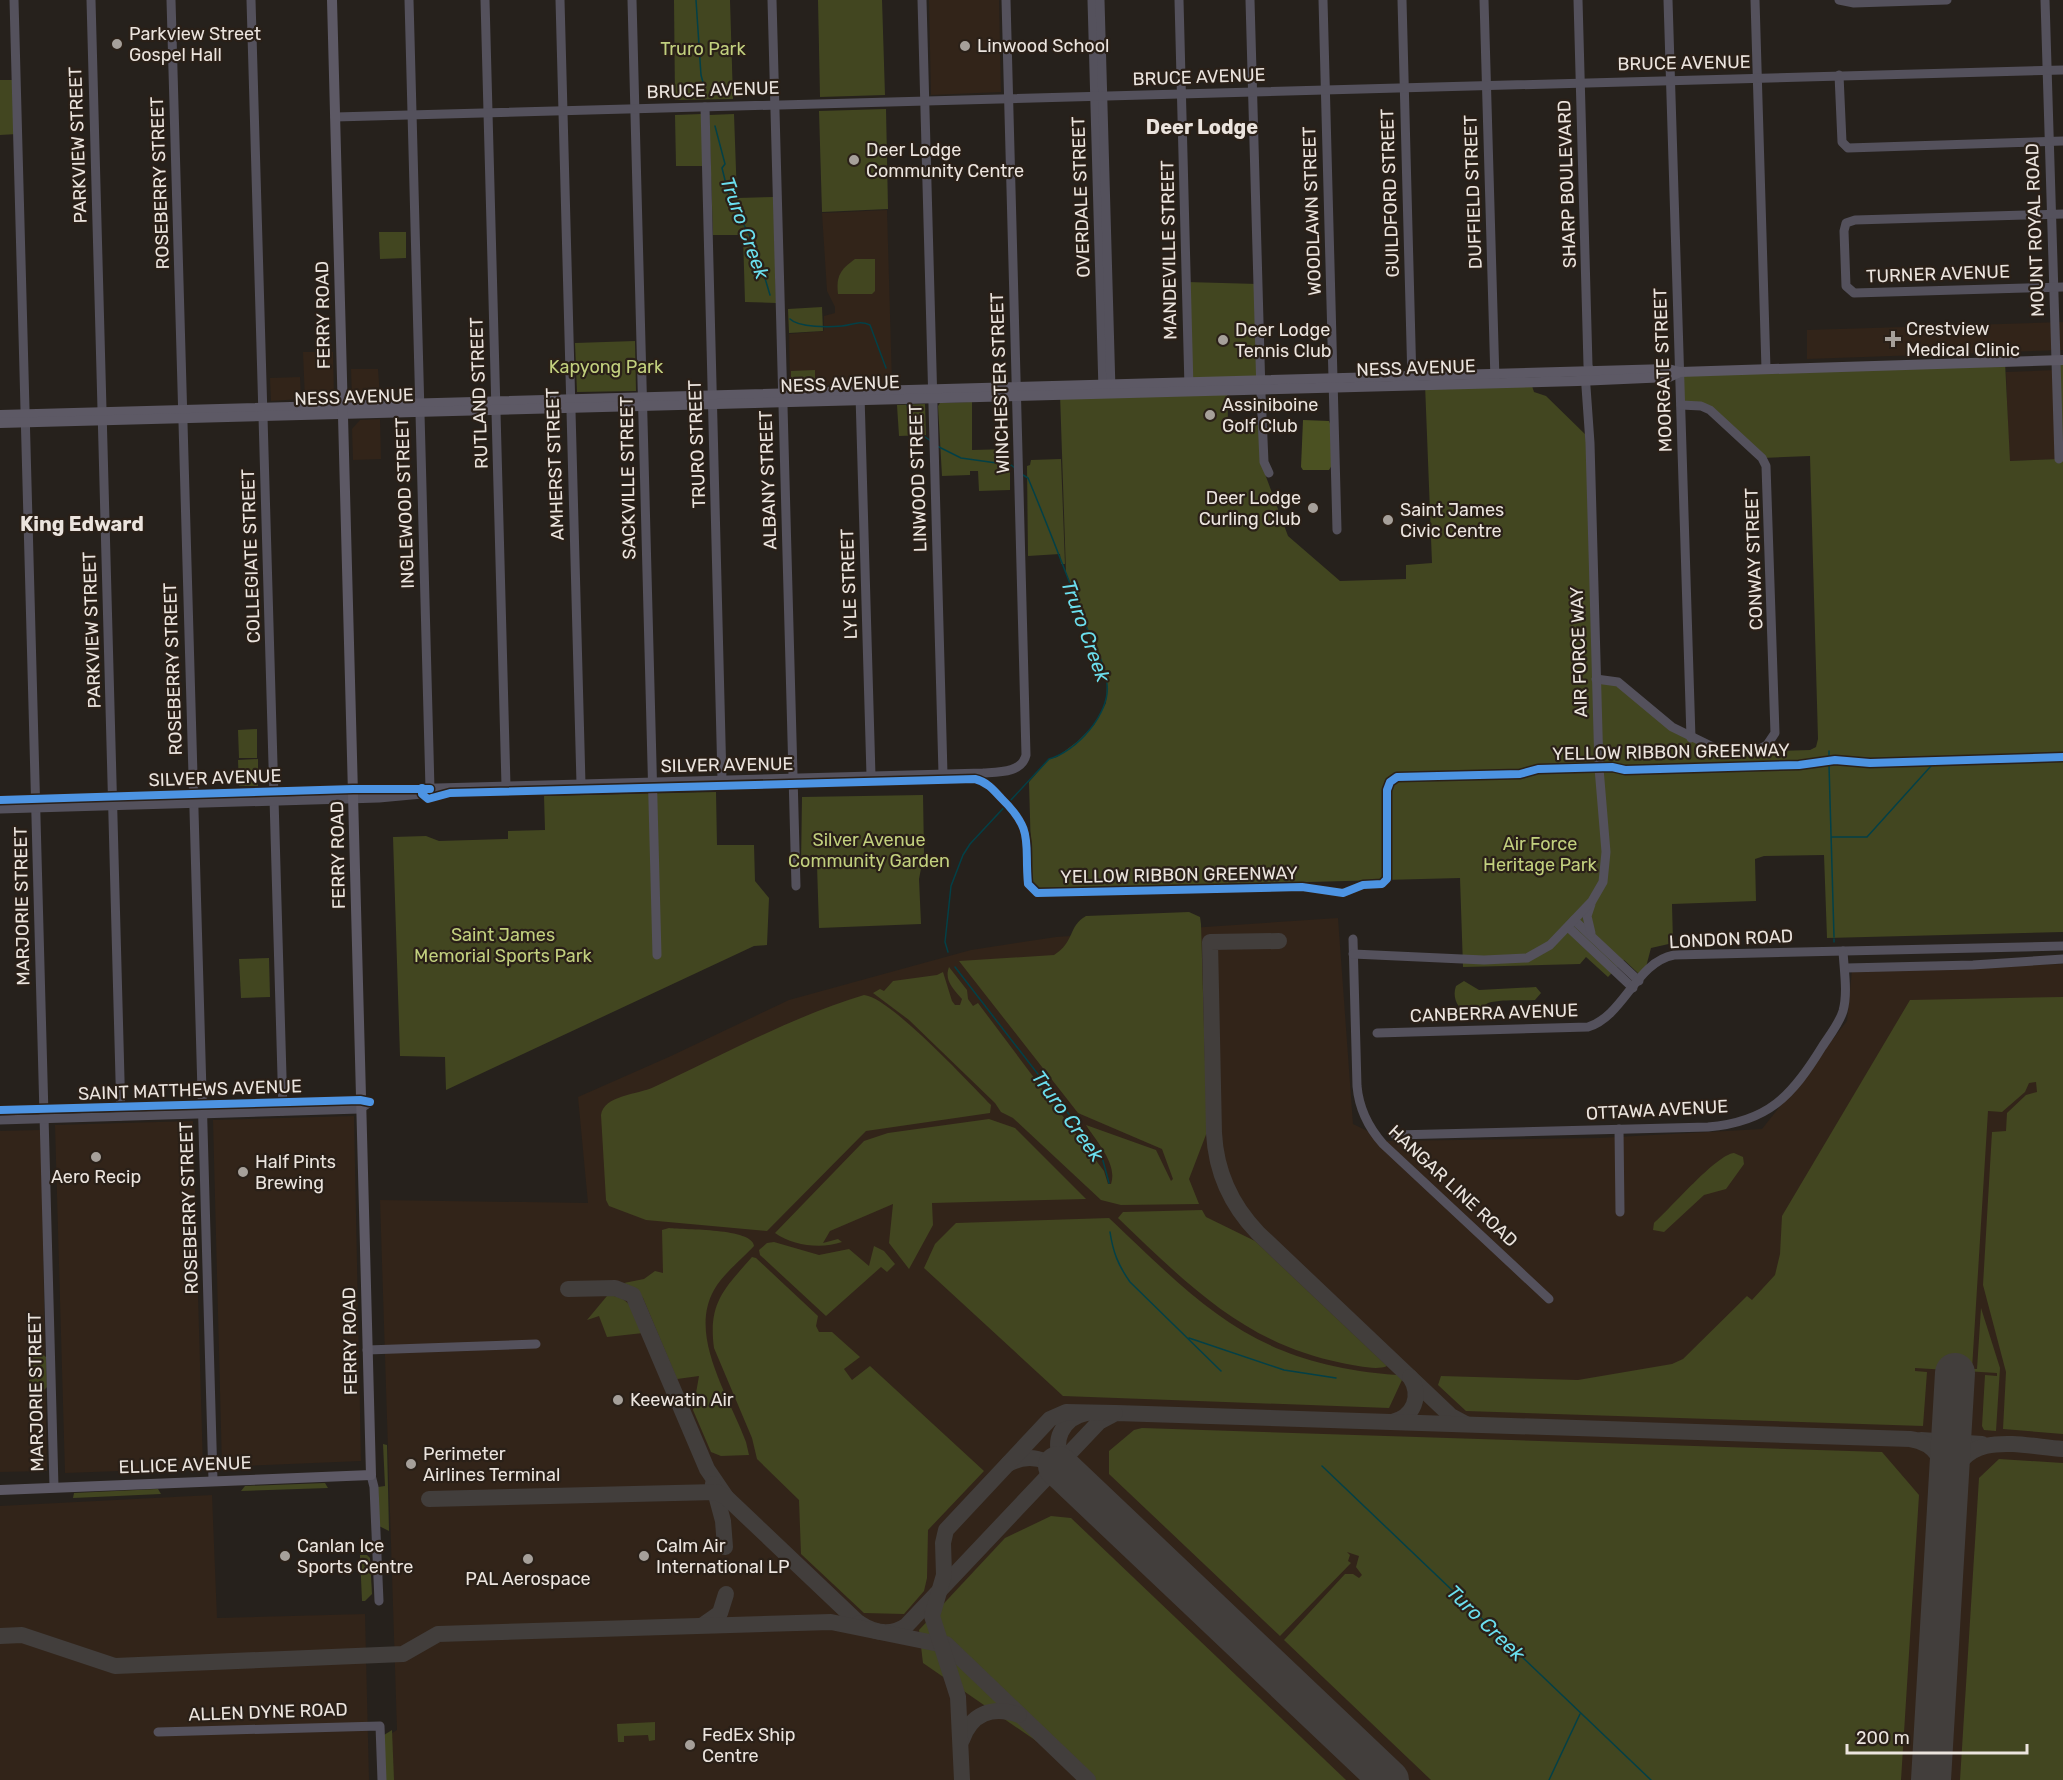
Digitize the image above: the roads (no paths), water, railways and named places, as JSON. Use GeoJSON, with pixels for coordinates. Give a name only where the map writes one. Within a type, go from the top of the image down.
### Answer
{"type":"FeatureCollection","features":[{"type":"Feature","properties":{"kind":"main road","name":"FERRY ROAD"},"geometry":{"type":"LineString","coordinates":[[332,0],[371,1475]]}},
{"type":"Feature","properties":{"kind":"main road","name":"NESS AVENUE"},"geometry":{"type":"LineString","coordinates":[[0,423],[26,419],[102,416],[1588,374],[1669,377],[1680,372],[2059,360]]}},
{"type":"Feature","properties":{"kind":"main road","name":"NESS AVENUE"},"geometry":{"type":"LineString","coordinates":[[342,410],[360,414],[419,408]]}},
{"type":"Feature","properties":{"kind":"main road"},"geometry":{"type":"LineString","coordinates":[[342,427],[360,414]]}},
{"type":"Feature","properties":{"kind":"main road","name":"NESS AVENUE"},"geometry":{"type":"LineString","coordinates":[[0,415],[26,419]]}},
{"type":"Feature","properties":{"kind":"main road","name":"ELLICE AVENUE"},"geometry":{"type":"LineString","coordinates":[[0,1490],[371,1475]]}},
{"type":"Feature","properties":{"kind":"street","name":"MARJORIE STREET"},"geometry":{"type":"LineString","coordinates":[[14,0],[54,1487]]}},
{"type":"Feature","properties":{"kind":"street","name":"PARKVIEW STREET"},"geometry":{"type":"LineString","coordinates":[[91,0],[121,1112]]}},
{"type":"Feature","properties":{"kind":"street","name":"ROSEBERRY STREET"},"geometry":{"type":"LineString","coordinates":[[171,0],[213,1480]]}},
{"type":"Feature","properties":{"kind":"street","name":"COLLEGIATE STREET"},"geometry":{"type":"LineString","coordinates":[[251,0],[282,1107]]}},
{"type":"Feature","properties":{"kind":"street","name":"INGLEWOOD STREET"},"geometry":{"type":"LineString","coordinates":[[409,0],[430,789]]}},
{"type":"Feature","properties":{"kind":"street","name":"RUTLAND STREET"},"geometry":{"type":"LineString","coordinates":[[485,0],[506,786]]}},
{"type":"Feature","properties":{"kind":"street","name":"AMHERST STREET"},"geometry":{"type":"LineString","coordinates":[[560,0],[580,784]]}},
{"type":"Feature","properties":{"kind":"street","name":"SACKVILLE STREET"},"geometry":{"type":"LineString","coordinates":[[632,0],[657,955]]}},
{"type":"Feature","properties":{"kind":"street","name":"ALBANY STREET"},"geometry":{"type":"LineString","coordinates":[[772,0],[795,886]]}},
{"type":"Feature","properties":{"kind":"street","name":"LINWOOD STREET"},"geometry":{"type":"LineString","coordinates":[[922,0],[943,774]]}},
{"type":"Feature","properties":{"kind":"street","name":"WINCHESTER STREET"},"geometry":{"type":"LineString","coordinates":[[1006,0],[1026,755],[1022,764]]}},
{"type":"Feature","properties":{"kind":"street","name":"OVERDALE STREET"},"geometry":{"type":"LineString","coordinates":[[1092,0],[1099,96]]}},
{"type":"Feature","properties":{"kind":"street","name":"OVERDALE STREET"},"geometry":{"type":"LineString","coordinates":[[1100,0],[1099,96],[1107,388]]}},
{"type":"Feature","properties":{"kind":"street","name":"MANDEVILLE STREET"},"geometry":{"type":"LineString","coordinates":[[1179,0],[1189,386]]}},
{"type":"Feature","properties":{"kind":"street"},"geometry":{"type":"LineString","coordinates":[[1250,0],[1264,462],[1269,472]]}},
{"type":"Feature","properties":{"kind":"street","name":"WOODLAWN STREET"},"geometry":{"type":"LineString","coordinates":[[1323,0],[1337,530]]}},
{"type":"Feature","properties":{"kind":"street","name":"GUILDFORD STREET"},"geometry":{"type":"LineString","coordinates":[[1402,0],[1412,380]]}},
{"type":"Feature","properties":{"kind":"street","name":"DUFFIELD STREET"},"geometry":{"type":"LineString","coordinates":[[1485,0],[1495,378]]}},
{"type":"Feature","properties":{"kind":"street","name":"SHARP BOULEVARD"},"geometry":{"type":"LineString","coordinates":[[1578,0],[1588,374]]}},
{"type":"Feature","properties":{"kind":"street","name":"MOORGATE STREET"},"geometry":{"type":"LineString","coordinates":[[1668,0],[1691,738]]}},
{"type":"Feature","properties":{"kind":"street"},"geometry":{"type":"LineString","coordinates":[[1755,0],[1766,369]]}},
{"type":"Feature","properties":{"kind":"street"},"geometry":{"type":"LineString","coordinates":[[1839,0],[1854,3],[1947,0]]}},
{"type":"Feature","properties":{"kind":"street","name":"MOUNT ROYAL ROAD"},"geometry":{"type":"LineString","coordinates":[[2045,0],[2051,214],[2058,287],[2059,459]]}},
{"type":"Feature","properties":{"kind":"street","name":"BRUCE AVENUE"},"geometry":{"type":"LineString","coordinates":[[335,117],[2063,70]]}},
{"type":"Feature","properties":{"kind":"street"},"geometry":{"type":"LineString","coordinates":[[1839,75],[1841,138],[1846,147],[2063,141]]}},
{"type":"Feature","properties":{"kind":"street","name":"TRURO STREET"},"geometry":{"type":"LineString","coordinates":[[705,107],[722,780]]}},
{"type":"Feature","properties":{"kind":"street"},"geometry":{"type":"LineString","coordinates":[[2051,214],[2063,214]]}},
{"type":"Feature","properties":{"kind":"street","name":"TURNER AVENUE"},"geometry":{"type":"LineString","coordinates":[[2051,214],[1855,220],[1846,223],[1844,231],[1846,286],[1854,293],[2058,287]]}},
{"type":"Feature","properties":{"kind":"street","name":"AIR FORCE WAY"},"geometry":{"type":"LineString","coordinates":[[1353,954],[1520,959],[1544,950],[1592,902],[1603,882],[1606,868],[1596,679],[1588,374]]}},
{"type":"Feature","properties":{"kind":"street","name":"LYLE STREET"},"geometry":{"type":"LineString","coordinates":[[860,395],[870,776]]}},
{"type":"Feature","properties":{"kind":"street","name":"CONWAY STREET"},"geometry":{"type":"LineString","coordinates":[[1681,405],[1701,406],[1710,410],[1762,458],[1766,466],[1776,726],[1770,743],[1756,752],[1724,750],[1691,738]]}},
{"type":"Feature","properties":{"kind":"street"},"geometry":{"type":"LineString","coordinates":[[1596,679],[1618,682],[1654,714],[1691,738]]}},
{"type":"Feature","properties":{"kind":"street","name":"SILVER AVENUE"},"geometry":{"type":"LineString","coordinates":[[0,800],[36,803],[113,801],[353,794],[506,786],[1001,772],[1022,764]]}},
{"type":"Feature","properties":{"kind":"street","name":"SILVER AVENUE"},"geometry":{"type":"LineString","coordinates":[[0,809],[36,803]]}},
{"type":"Feature","properties":{"kind":"street"},"geometry":{"type":"LineString","coordinates":[[1592,902],[1587,916],[1592,936]]}},
{"type":"Feature","properties":{"kind":"street"},"geometry":{"type":"LineString","coordinates":[[1571,924],[1592,936],[1636,984]]}},
{"type":"Feature","properties":{"kind":"street"},"geometry":{"type":"LineString","coordinates":[[1571,924],[1636,984]]}},
{"type":"Feature","properties":{"kind":"street","name":"HANGAR LINE ROAD"},"geometry":{"type":"LineString","coordinates":[[1353,939],[1357,1086],[1361,1107],[1369,1126],[1383,1144],[1549,1299]]}},
{"type":"Feature","properties":{"kind":"street","name":"LONDON ROAD"},"geometry":{"type":"LineString","coordinates":[[1636,984],[1658,961],[1674,956],[2063,946]]}},
{"type":"Feature","properties":{"kind":"street","name":"OTTAWA AVENUE"},"geometry":{"type":"LineString","coordinates":[[1395,1135],[1724,1126],[1755,1117],[1772,1108],[1801,1081],[1840,1018],[1845,1001],[1843,951]]}},
{"type":"Feature","properties":{"kind":"street"},"geometry":{"type":"LineString","coordinates":[[1845,971],[1854,957],[1865,951]]}},
{"type":"Feature","properties":{"kind":"street"},"geometry":{"type":"LineString","coordinates":[[1845,971],[2063,959]]}},
{"type":"Feature","properties":{"kind":"street","name":"CANBERRA AVENUE"},"geometry":{"type":"LineString","coordinates":[[1377,1033],[1588,1027],[1603,1019],[1636,984]]}},
{"type":"Feature","properties":{"kind":"street","name":"SAINT MATTHEWS AVENUE"},"geometry":{"type":"LineString","coordinates":[[0,1120],[44,1114],[360,1104]]}},
{"type":"Feature","properties":{"kind":"street","name":"SAINT MATTHEWS AVENUE"},"geometry":{"type":"LineString","coordinates":[[0,1110],[44,1114]]}},
{"type":"Feature","properties":{"kind":"street"},"geometry":{"type":"LineString","coordinates":[[1619,1129],[1620,1212]]}},
{"type":"Feature","properties":{"kind":"street"},"geometry":{"type":"LineString","coordinates":[[367,1350],[536,1344]]}},
{"type":"Feature","properties":{"kind":"street","name":"FERRY ROAD"},"geometry":{"type":"LineString","coordinates":[[371,1475],[375,1487],[379,1601]]}},
{"type":"Feature","properties":{"kind":"street","name":"ALLEN DYNE ROAD"},"geometry":{"type":"LineString","coordinates":[[158,1732],[380,1726],[382,1780]]}},
{"type":"Feature","properties":{"kind":"waterway","name":"Truro Creek"},"geometry":{"type":"LineString","coordinates":[[696,0],[701,75],[704,86],[702,97]]}},
{"type":"Feature","properties":{"kind":"waterway","name":"Truro Creek"},"geometry":{"type":"LineString","coordinates":[[715,126],[725,164],[722,168],[729,196],[756,248],[770,295]]}},
{"type":"Feature","properties":{"kind":"waterway","name":"Truro Creek"},"geometry":{"type":"LineString","coordinates":[[790,319],[800,324],[815,326],[830,327],[859,323],[870,325],[886,368]]}},
{"type":"Feature","properties":{"kind":"waterway","name":"Truro Creek"},"geometry":{"type":"LineString","coordinates":[[907,405],[922,435],[931,441]]}},
{"type":"Feature","properties":{"kind":"waterway","name":"Truro Creek"},"geometry":{"type":"LineString","coordinates":[[937,446],[961,458],[1011,465],[1015,468]]}},
{"type":"Feature","properties":{"kind":"waterway","name":"Truro Creek"},"geometry":{"type":"LineString","coordinates":[[948,952],[945,942],[951,886],[963,855],[970,844],[1049,759],[1070,748],[1090,730],[1098,719],[1107,695],[1102,663],[1028,478],[1023,475]]}},
{"type":"Feature","properties":{"kind":"waterway"},"geometry":{"type":"LineString","coordinates":[[1829,751],[1829,756]]}},
{"type":"Feature","properties":{"kind":"waterway"},"geometry":{"type":"LineString","coordinates":[[1829,765],[1834,937]]}},
{"type":"Feature","properties":{"kind":"waterway"},"geometry":{"type":"LineString","coordinates":[[1832,837],[1867,837],[1931,766]]}},
{"type":"Feature","properties":{"kind":"waterway","name":"Truro Creek"},"geometry":{"type":"LineString","coordinates":[[955,967],[1102,1157],[1109,1183]]}},
{"type":"Feature","properties":{"kind":"waterway","name":"Truro Creek"},"geometry":{"type":"LineString","coordinates":[[1110,1232],[1117,1258],[1130,1282],[1221,1371]]}},
{"type":"Feature","properties":{"kind":"waterway"},"geometry":{"type":"LineString","coordinates":[[1189,1338],[1284,1370],[1336,1378]]}},
{"type":"Feature","properties":{"kind":"waterway","name":"Turo Creek"},"geometry":{"type":"LineString","coordinates":[[1322,1466],[1651,1780]]}},
{"type":"Feature","properties":{"kind":"waterway"},"geometry":{"type":"LineString","coordinates":[[1549,1780],[1580,1714]]}},
{"type":"Feature","properties":{"kind":"place","name":"Parkview Street Gospel Hall"},"geometry":{"type":"Point","coordinates":[117,44]}},
{"type":"Feature","properties":{"kind":"place","name":"Linwood School"},"geometry":{"type":"Point","coordinates":[965,46]}},
{"type":"Feature","properties":{"kind":"place","name":"Deer Lodge Community Centre"},"geometry":{"type":"Point","coordinates":[854,160]}},
{"type":"Feature","properties":{"kind":"place","name":"Crestview Medical Clinic"},"geometry":{"type":"Point","coordinates":[1893,339]}},
{"type":"Feature","properties":{"kind":"place","name":"Deer Lodge Tennis Club"},"geometry":{"type":"Point","coordinates":[1223,340]}},
{"type":"Feature","properties":{"kind":"place","name":"Assiniboine Golf Club"},"geometry":{"type":"Point","coordinates":[1210,415]}},
{"type":"Feature","properties":{"kind":"place","name":"Deer Lodge Curling Club"},"geometry":{"type":"Point","coordinates":[1313,508]}},
{"type":"Feature","properties":{"kind":"place","name":"Saint James Civic Centre"},"geometry":{"type":"Point","coordinates":[1388,520]}},
{"type":"Feature","properties":{"kind":"place","name":"Aero Recip"},"geometry":{"type":"Point","coordinates":[96,1157]}},
{"type":"Feature","properties":{"kind":"place","name":"Half Pints Brewing"},"geometry":{"type":"Point","coordinates":[243,1172]}},
{"type":"Feature","properties":{"kind":"place","name":"Keewatin Air"},"geometry":{"type":"Point","coordinates":[618,1400]}},
{"type":"Feature","properties":{"kind":"place","name":"Perimeter Airlines Terminal"},"geometry":{"type":"Point","coordinates":[411,1464]}},
{"type":"Feature","properties":{"kind":"place","name":"Canlan Ice Sports Centre"},"geometry":{"type":"Point","coordinates":[285,1556]}},
{"type":"Feature","properties":{"kind":"place","name":"Calm Air International LP"},"geometry":{"type":"Point","coordinates":[644,1556]}},
{"type":"Feature","properties":{"kind":"place","name":"PAL Aerospace"},"geometry":{"type":"Point","coordinates":[528,1559]}},
{"type":"Feature","properties":{"kind":"place","name":"FedEx Ship Centre"},"geometry":{"type":"Point","coordinates":[690,1745]}},
{"type":"Feature","properties":{"kind":"district","name":"Deer Lodge"},"geometry":{"type":"Point","coordinates":[1202,127]}},
{"type":"Feature","properties":{"kind":"district","name":"King Edward"},"geometry":{"type":"Point","coordinates":[82,524]}},
{"type":"Feature","properties":{"kind":"park label","name":"Truro Park"},"geometry":{"type":"Point","coordinates":[703,49]}},
{"type":"Feature","properties":{"kind":"park label","name":"Kapyong Park"},"geometry":{"type":"Point","coordinates":[606,367]}},
{"type":"Feature","properties":{"kind":"park label","name":"Silver Avenue Community Garden"},"geometry":{"type":"Point","coordinates":[869,850]}},
{"type":"Feature","properties":{"kind":"park label","name":"Air Force Heritage Park"},"geometry":{"type":"Point","coordinates":[1540,854]}},
{"type":"Feature","properties":{"kind":"park label","name":"Saint James Memorial Sports Park"},"geometry":{"type":"Point","coordinates":[503,945]}}]}
